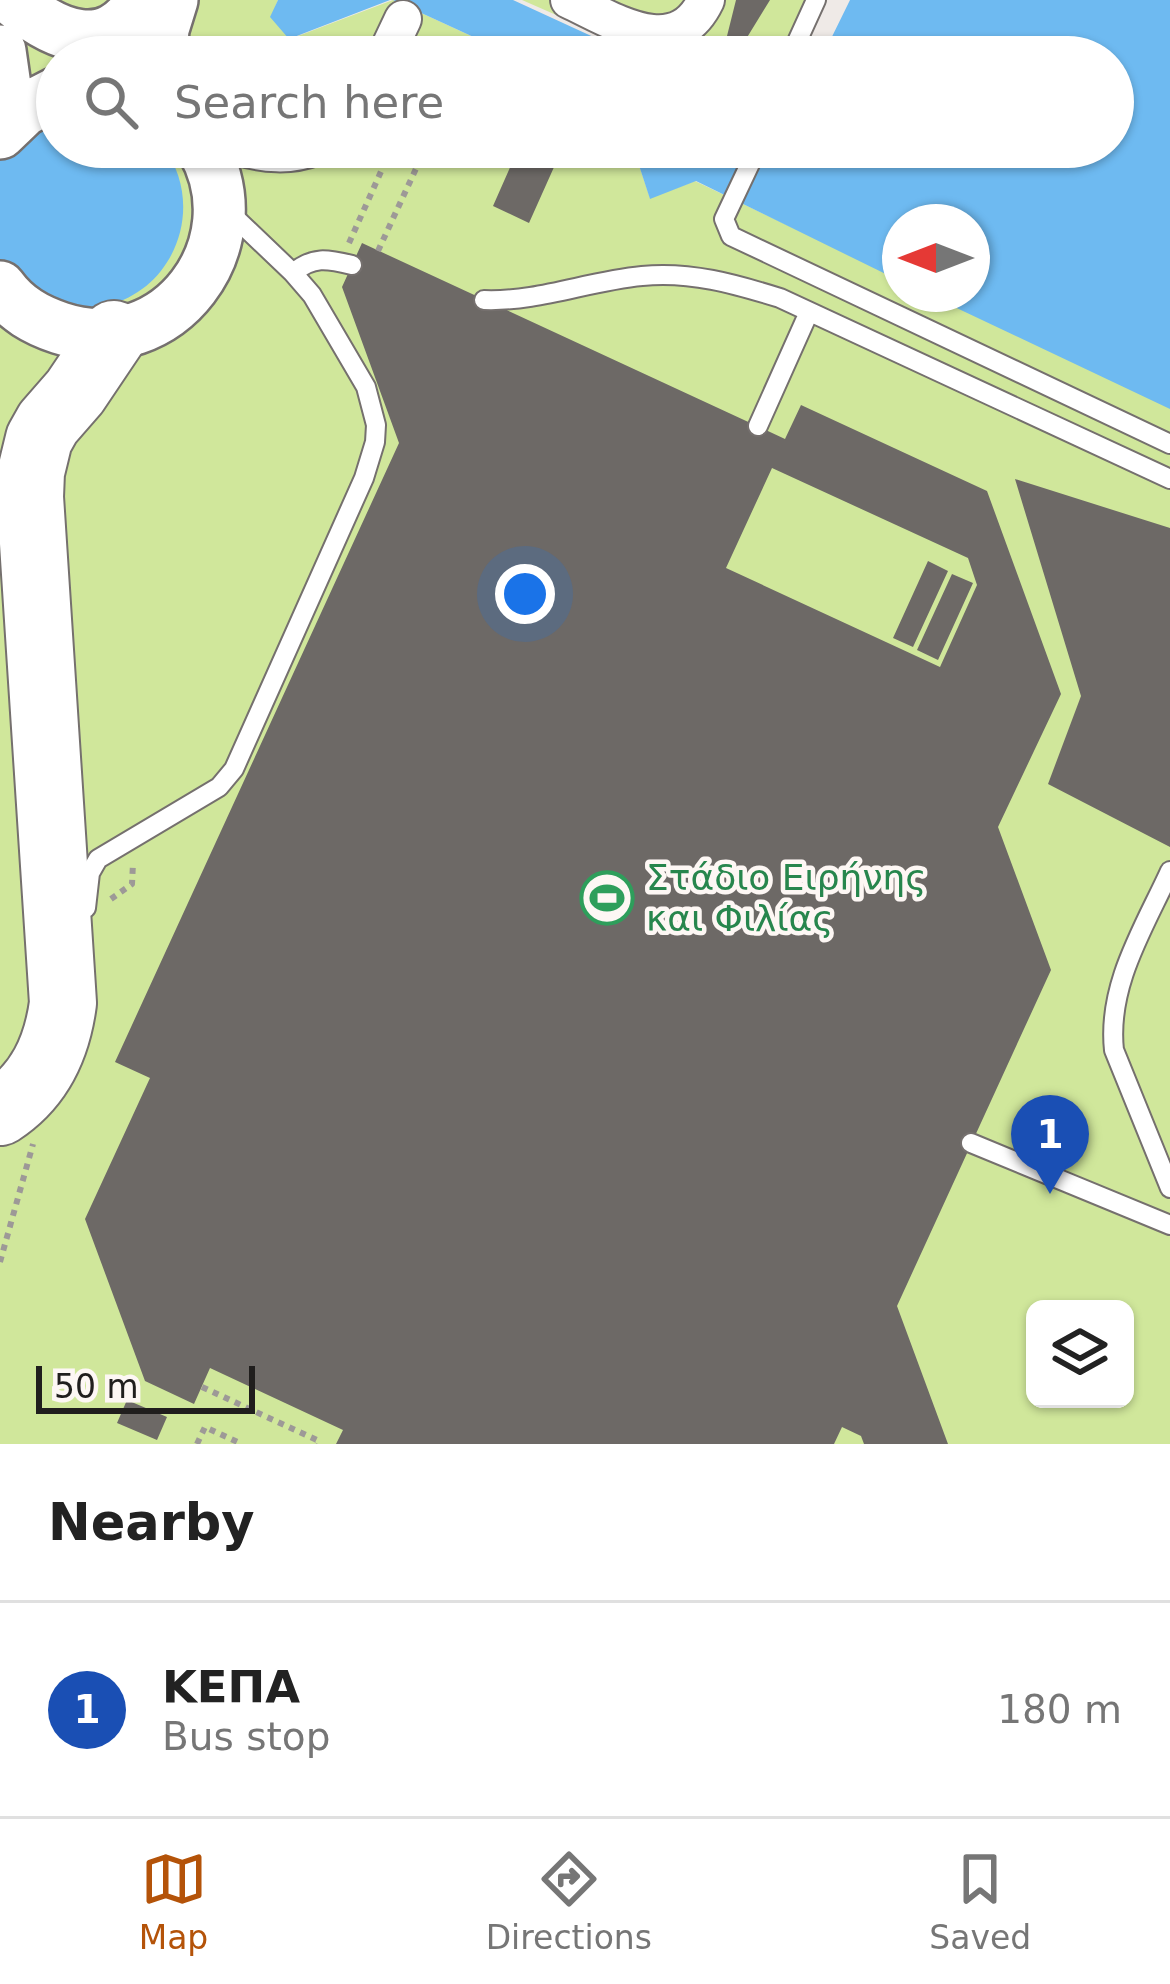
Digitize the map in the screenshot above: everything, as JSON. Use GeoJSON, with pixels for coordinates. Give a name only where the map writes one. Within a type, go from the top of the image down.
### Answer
{"type":"FeatureCollection","features":[{"type":"Feature","properties":{"kind":"highway"},"geometry":{"type":"LineString","coordinates":[[0,1112],[37,1078],[56,1040],[63,1003],[31,472],[48,423],[114,334]]}},
{"type":"Feature","properties":{"kind":"highway"},"geometry":{"type":"LineString","coordinates":[[0,701],[19,996],[14,1028],[0,1051]]}},
{"type":"Feature","properties":{"kind":"street"},"geometry":{"type":"LineString","coordinates":[[13,0],[71,36]]}},
{"type":"Feature","properties":{"kind":"street"},"geometry":{"type":"LineString","coordinates":[[101,36],[120,25],[142,0]]}},
{"type":"Feature","properties":{"kind":"street"},"geometry":{"type":"LineString","coordinates":[[162,36],[172,0]]}},
{"type":"Feature","properties":{"kind":"street"},"geometry":{"type":"LineString","coordinates":[[569,0],[612,21],[659,34],[688,26],[706,0]]}},
{"type":"Feature","properties":{"kind":"street"},"geometry":{"type":"LineString","coordinates":[[395,36],[403,20]]}},
{"type":"Feature","properties":{"kind":"street"},"geometry":{"type":"LineString","coordinates":[[0,51],[5,127]]}},
{"type":"Feature","properties":{"kind":"street"},"geometry":{"type":"LineString","coordinates":[[5,127],[36,103]]}},
{"type":"Feature","properties":{"kind":"street"},"geometry":{"type":"LineString","coordinates":[[0,287],[39,321],[76,333],[114,334],[152,322],[190,292],[213,252],[220,202],[212,168]]}},
{"type":"Feature","properties":{"kind":"lane"},"geometry":{"type":"LineString","coordinates":[[800,36],[816,0]]}},
{"type":"Feature","properties":{"kind":"lane"},"geometry":{"type":"LineString","coordinates":[[748,168],[726,214],[731,236],[1170,444]]}},
{"type":"Feature","properties":{"kind":"lane"},"geometry":{"type":"LineString","coordinates":[[83,931],[90,872],[98,860],[219,788],[234,769],[370,459],[376,424],[366,387],[312,295],[220,202]]}},
{"type":"Feature","properties":{"kind":"lane"},"geometry":{"type":"LineString","coordinates":[[293,273],[314,259],[346,264]]}},
{"type":"Feature","properties":{"kind":"lane"},"geometry":{"type":"LineString","coordinates":[[484,299],[530,298],[644,275],[730,282],[780,298],[1170,478]]}},
{"type":"Feature","properties":{"kind":"lane"},"geometry":{"type":"LineString","coordinates":[[758,426],[809,312]]}},
{"type":"Feature","properties":{"kind":"lane"},"geometry":{"type":"LineString","coordinates":[[1170,871],[1118,988],[1112,1030],[1114,1050],[1170,1188]]}},
{"type":"Feature","properties":{"kind":"lane"},"geometry":{"type":"LineString","coordinates":[[60,1024],[80,952]]}},
{"type":"Feature","properties":{"kind":"lane"},"geometry":{"type":"LineString","coordinates":[[971,1143],[1170,1225]]}},
{"type":"Feature","properties":{"kind":"path"},"geometry":{"type":"LineString","coordinates":[[346,264],[384,168]]}},
{"type":"Feature","properties":{"kind":"path"},"geometry":{"type":"LineString","coordinates":[[378,251],[416,168]]}},
{"type":"Feature","properties":{"kind":"path"},"geometry":{"type":"LineString","coordinates":[[202,1387],[319,1441],[317,1444]]}},
{"type":"Feature","properties":{"kind":"path"},"geometry":{"type":"LineString","coordinates":[[197,1444],[205,1427],[242,1444]]}},
{"type":"Feature","properties":{"kind":"green space"},"geometry":{"type":"Polygon","coordinates":[[[0,0],[278,0],[271,17],[287,36],[36,36],[36,168],[640,168],[650,198],[695,181],[882,270],[882,312],[969,312],[1170,408],[1170,1444],[0,1444],[0,0]]]}},
{"type":"Feature","properties":{"kind":"green space"},"geometry":{"type":"Polygon","coordinates":[[[393,0],[471,36],[298,36],[393,0]]]}},
{"type":"Feature","properties":{"kind":"green space"},"geometry":{"type":"Polygon","coordinates":[[[522,0],[827,0],[810,36],[604,36],[522,0]]]}},
{"type":"Feature","properties":{"kind":"water"},"geometry":{"type":"Polygon","coordinates":[[[278,0],[390,0],[297,36],[286,36],[270,17],[278,0]]]}},
{"type":"Feature","properties":{"kind":"water"},"geometry":{"type":"Polygon","coordinates":[[[393,0],[513,0],[591,36],[471,36],[393,0]]]}},
{"type":"Feature","properties":{"kind":"water"},"geometry":{"type":"Polygon","coordinates":[[[850,0],[1170,0],[1170,409],[965,312],[990,312],[990,204],[882,204],[882,272],[696,181],[650,199],[640,168],[1134,168],[1134,36],[832,36],[850,0]]]}},
{"type":"Feature","properties":{"kind":"water"},"geometry":{"type":"Polygon","coordinates":[[[36,127],[36,168],[175,168],[183,217],[167,262],[132,296],[103,306],[61,306],[38,293],[0,262],[0,154],[36,127]]]}},
{"type":"Feature","properties":{"kind":"building"},"geometry":{"type":"Polygon","coordinates":[[[736,0],[770,0],[748,36],[727,36],[736,0]]]}},
{"type":"Feature","properties":{"kind":"building"},"geometry":{"type":"Polygon","coordinates":[[[510,168],[554,168],[529,223],[493,206],[510,168]]]}},
{"type":"Feature","properties":{"kind":"building","name":"Στάδιο Ειρήνης και Φιλίας"},"geometry":{"type":"Polygon","coordinates":[[[362,243],[785,439],[801,405],[987,491],[1061,694],[998,827],[1051,970],[897,1306],[948,1444],[864,1444],[861,1436],[842,1427],[834,1444],[336,1444],[343,1430],[210,1368],[194,1404],[145,1381],[85,1219],[150,1078],[115,1062],[399,443],[342,287],[362,243]],[[772,468],[726,568],[940,667],[977,585],[968,558],[772,468]]]}},
{"type":"Feature","properties":{"kind":"building"},"geometry":{"type":"Polygon","coordinates":[[[1015,479],[1170,528],[1170,847],[1048,784],[1081,696],[1015,479]]]}},
{"type":"Feature","properties":{"kind":"building"},"geometry":{"type":"Polygon","coordinates":[[[928,561],[948,571],[913,647],[893,638],[928,561]]]}},
{"type":"Feature","properties":{"kind":"building"},"geometry":{"type":"Polygon","coordinates":[[[952,574],[973,583],[938,660],[917,650],[952,574]]]}},
{"type":"Feature","properties":{"kind":"building"},"geometry":{"type":"Polygon","coordinates":[[[127,1400],[167,1417],[157,1440],[117,1423],[127,1400]]]}},
{"type":"Feature","properties":{"kind":"place","name":"Στάδιο Ειρήνης και Φιλίας"},"geometry":{"type":"Point","coordinates":[607,898]}},
{"type":"Feature","properties":{"kind":"place","name":"ΚΕΠΑ"},"geometry":{"type":"Point","coordinates":[1050,1194]}}]}
